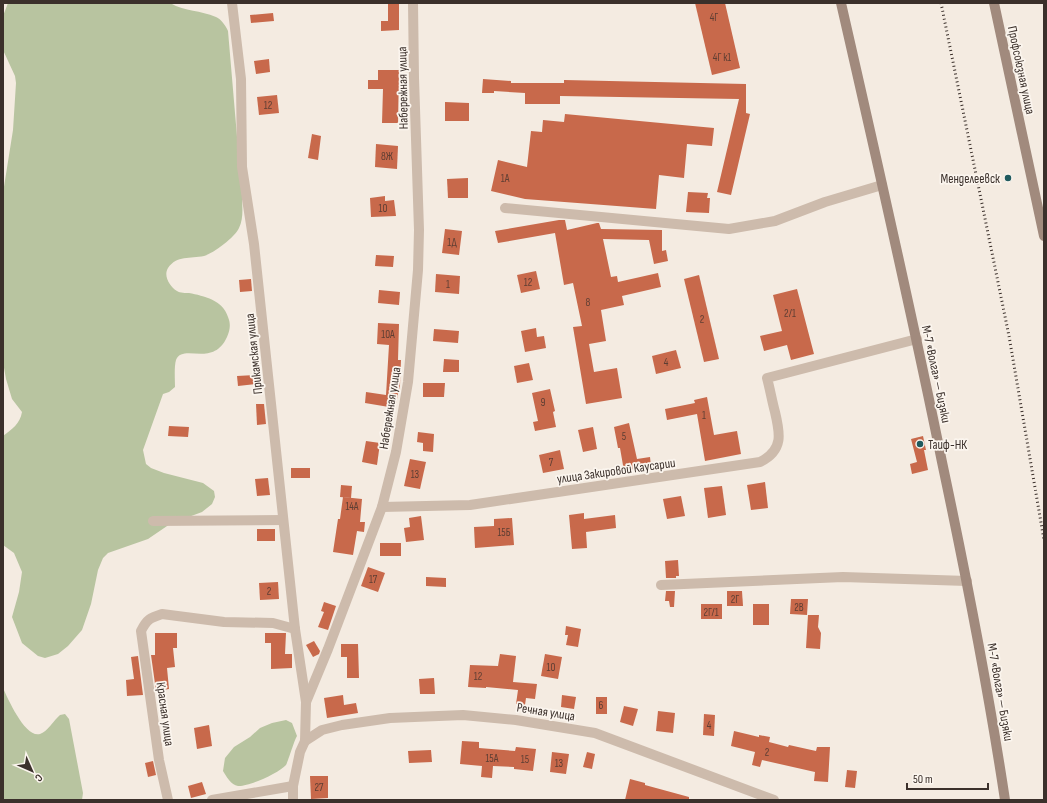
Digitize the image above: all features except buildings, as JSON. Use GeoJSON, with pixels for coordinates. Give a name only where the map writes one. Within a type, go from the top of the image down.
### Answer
{"type":"FeatureCollection","features":[{"type":"Feature","properties":{"kind":"main road","name":"М-7 «Волга» — Бизяки"},"geometry":{"type":"LineString","coordinates":[[841,3],[916,339],[967,581],[996,737],[1005,800]]}},
{"type":"Feature","properties":{"kind":"main road","name":"Профсоюзная улица"},"geometry":{"type":"LineString","coordinates":[[994,3],[1044,236]]}},
{"type":"Feature","properties":{"kind":"street","name":"Прикамская улица"},"geometry":{"type":"LineString","coordinates":[[232,3],[241,79],[242,167],[254,244],[294,629],[306,702]]}},
{"type":"Feature","properties":{"kind":"street","name":"Набережная улица"},"geometry":{"type":"LineString","coordinates":[[293,800],[293,786],[300,752],[305,741],[306,702],[328,649],[382,507],[396,452],[408,382],[418,270],[419,230],[414,78],[414,3]]}},
{"type":"Feature","properties":{"kind":"street"},"geometry":{"type":"LineString","coordinates":[[505,208],[729,229],[775,221],[825,202],[882,185]]}},
{"type":"Feature","properties":{"kind":"street","name":"улица Закировой Каусарии"},"geometry":{"type":"LineString","coordinates":[[382,507],[470,505],[760,462],[771,456],[776,449],[780,434],[767,378],[916,339]]}},
{"type":"Feature","properties":{"kind":"street"},"geometry":{"type":"LineString","coordinates":[[153,521],[283,520]]}},
{"type":"Feature","properties":{"kind":"street"},"geometry":{"type":"LineString","coordinates":[[661,585],[843,577],[967,581]]}},
{"type":"Feature","properties":{"kind":"street","name":"Красная улица"},"geometry":{"type":"LineString","coordinates":[[168,800],[159,760],[141,631],[146,621],[162,614],[224,622],[273,623],[294,629]]}},
{"type":"Feature","properties":{"kind":"street","name":"Речная улица"},"geometry":{"type":"LineString","coordinates":[[305,741],[322,730],[342,725],[390,718],[463,715],[516,720],[595,733],[774,800]]}},
{"type":"Feature","properties":{"kind":"street"},"geometry":{"type":"LineString","coordinates":[[212,800],[293,786]]}},
{"type":"Feature","properties":{"kind":"green space"},"geometry":{"type":"Polygon","coordinates":[[[8,3],[170,3],[220,19],[228,31],[242,195],[242,220],[237,232],[233,236],[213,252],[204,256],[180,259],[175,261],[168,268],[166,274],[172,287],[181,293],[189,293],[207,297],[222,306],[226,311],[230,322],[230,327],[227,337],[221,346],[214,351],[180,355],[176,360],[175,387],[169,392],[163,394],[143,450],[146,464],[151,468],[164,473],[203,483],[214,491],[215,497],[212,504],[202,512],[170,524],[148,539],[108,553],[103,558],[98,570],[91,604],[82,630],[68,646],[58,654],[45,658],[38,656],[22,643],[12,617],[19,592],[22,572],[14,553],[3,545],[3,436],[17,423],[22,412],[12,399],[3,362],[3,193],[13,130],[16,83],[15,76],[3,50],[3,16],[8,3]]]}},
{"type":"Feature","properties":{"kind":"green space"},"geometry":{"type":"Polygon","coordinates":[[[3,688],[18,717],[34,734],[43,733],[60,715],[65,714],[69,719],[83,793],[82,800],[3,800],[3,688]]]}},
{"type":"Feature","properties":{"kind":"green space"},"geometry":{"type":"Polygon","coordinates":[[[286,720],[292,723],[297,736],[286,765],[256,782],[238,786],[231,782],[223,771],[225,758],[234,747],[250,737],[260,728],[272,723],[286,720]]]}},
{"type":"Feature","properties":{"kind":"railway"},"geometry":{"type":"LineString","coordinates":[[941,3],[1009,336],[1044,540]]}},
{"type":"Feature","properties":{"kind":"place","name":"Менделеевск"},"geometry":{"type":"Point","coordinates":[1008,178]}},
{"type":"Feature","properties":{"kind":"place","name":"Таиф-НК"},"geometry":{"type":"Point","coordinates":[920,444]}}]}
